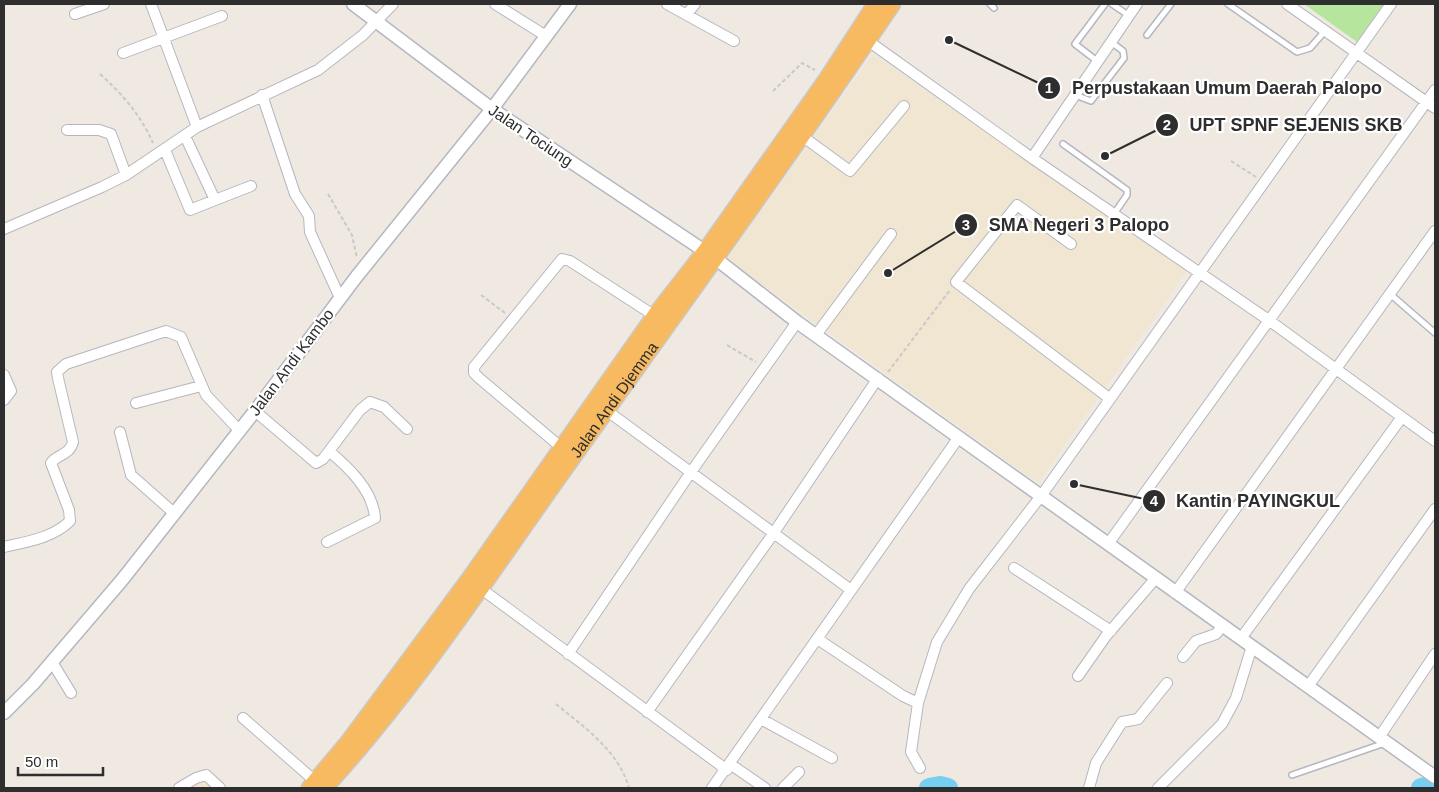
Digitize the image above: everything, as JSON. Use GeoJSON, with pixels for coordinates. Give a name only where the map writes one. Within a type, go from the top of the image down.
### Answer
{"type":"FeatureCollection","features":[{"type":"Feature","properties":{"kind":"highway","name":"Jalan Andi Djemma"},"geometry":{"type":"LineString","coordinates":[[474,584],[562,448],[655,316],[710,255],[802,136],[862,37],[876,4]]}},
{"type":"Feature","properties":{"kind":"highway","name":"Jalan Andi Djemma"},"geometry":{"type":"LineString","coordinates":[[316,786],[353,747],[606,410],[828,78],[892,4]]}},
{"type":"Feature","properties":{"kind":"street"},"geometry":{"type":"LineString","coordinates":[[75,14],[104,4]]}},
{"type":"Feature","properties":{"kind":"street"},"geometry":{"type":"LineString","coordinates":[[151,4],[197,127]]}},
{"type":"Feature","properties":{"kind":"street","name":"Jalan Tociung"},"geometry":{"type":"LineString","coordinates":[[352,4],[492,109],[710,255],[797,322],[879,379],[1155,579],[1242,637],[1435,777]]}},
{"type":"Feature","properties":{"kind":"street"},"geometry":{"type":"LineString","coordinates":[[4,230],[126,175],[197,127],[262,95],[302,78],[327,64],[344,52],[376,23],[393,4]]}},
{"type":"Feature","properties":{"kind":"street"},"geometry":{"type":"LineString","coordinates":[[496,4],[546,36]]}},
{"type":"Feature","properties":{"kind":"street","name":"Jalan Andi Kambo"},"geometry":{"type":"LineString","coordinates":[[4,713],[52,662],[122,580],[255,411],[357,276],[492,109],[570,4]]}},
{"type":"Feature","properties":{"kind":"street"},"geometry":{"type":"LineString","coordinates":[[667,4],[734,41]]}},
{"type":"Feature","properties":{"kind":"street"},"geometry":{"type":"LineString","coordinates":[[687,14],[694,4]]}},
{"type":"Feature","properties":{"kind":"street"},"geometry":{"type":"LineString","coordinates":[[1032,158],[1137,4]]}},
{"type":"Feature","properties":{"kind":"street"},"geometry":{"type":"LineString","coordinates":[[1288,4],[1431,105]]}},
{"type":"Feature","properties":{"kind":"street"},"geometry":{"type":"LineString","coordinates":[[920,768],[911,752],[918,703],[937,642],[984,568],[1041,496],[1391,4]]}},
{"type":"Feature","properties":{"kind":"street"},"geometry":{"type":"LineString","coordinates":[[123,53],[222,16]]}},
{"type":"Feature","properties":{"kind":"street"},"geometry":{"type":"LineString","coordinates":[[862,37],[1032,158],[1201,272],[1435,441]]}},
{"type":"Feature","properties":{"kind":"street"},"geometry":{"type":"LineString","coordinates":[[1108,544],[1270,321],[1431,105],[1435,90]]}},
{"type":"Feature","properties":{"kind":"street"},"geometry":{"type":"LineString","coordinates":[[262,95],[295,194],[309,216],[310,232],[340,298]]}},
{"type":"Feature","properties":{"kind":"street"},"geometry":{"type":"LineString","coordinates":[[802,136],[847,170],[851,171],[904,106]]}},
{"type":"Feature","properties":{"kind":"street"},"geometry":{"type":"LineString","coordinates":[[67,130],[99,130],[111,134],[126,175]]}},
{"type":"Feature","properties":{"kind":"street"},"geometry":{"type":"LineString","coordinates":[[185,136],[216,200]]}},
{"type":"Feature","properties":{"kind":"street"},"geometry":{"type":"LineString","coordinates":[[162,152],[190,210],[251,186]]}},
{"type":"Feature","properties":{"kind":"street"},"geometry":{"type":"LineString","coordinates":[[1071,244],[1017,205],[956,282],[1110,398]]}},
{"type":"Feature","properties":{"kind":"street"},"geometry":{"type":"LineString","coordinates":[[1175,593],[1435,231]]}},
{"type":"Feature","properties":{"kind":"street"},"geometry":{"type":"LineString","coordinates":[[816,335],[892,234]]}},
{"type":"Feature","properties":{"kind":"street"},"geometry":{"type":"LineString","coordinates":[[562,448],[474,372],[474,366],[562,259],[570,261],[655,316]]}},
{"type":"Feature","properties":{"kind":"street"},"geometry":{"type":"LineString","coordinates":[[568,654],[691,472],[797,322]]}},
{"type":"Feature","properties":{"kind":"street"},"geometry":{"type":"LineString","coordinates":[[4,547],[46,536],[60,530],[70,521],[68,510],[51,463],[54,458],[67,453],[73,442],[58,378],[60,368],[157,334],[172,332],[181,337],[206,395],[239,430]]}},
{"type":"Feature","properties":{"kind":"street"},"geometry":{"type":"LineString","coordinates":[[4,375],[11,390],[4,400]]}},
{"type":"Feature","properties":{"kind":"street"},"geometry":{"type":"LineString","coordinates":[[647,712],[774,534],[879,379]]}},
{"type":"Feature","properties":{"kind":"street"},"geometry":{"type":"LineString","coordinates":[[136,403],[201,386]]}},
{"type":"Feature","properties":{"kind":"street"},"geometry":{"type":"LineString","coordinates":[[255,411],[316,463],[329,451],[360,410],[370,402],[384,407],[407,429]]}},
{"type":"Feature","properties":{"kind":"street"},"geometry":{"type":"LineString","coordinates":[[606,410],[851,590]]}},
{"type":"Feature","properties":{"kind":"street"},"geometry":{"type":"LineString","coordinates":[[1242,637],[1402,416]]}},
{"type":"Feature","properties":{"kind":"street"},"geometry":{"type":"LineString","coordinates":[[120,432],[131,475],[174,513]]}},
{"type":"Feature","properties":{"kind":"street"},"geometry":{"type":"LineString","coordinates":[[712,788],[760,719],[819,640],[851,590],[959,437]]}},
{"type":"Feature","properties":{"kind":"street"},"geometry":{"type":"LineString","coordinates":[[327,542],[375,518],[373,509],[354,473],[329,451]]}},
{"type":"Feature","properties":{"kind":"street"},"geometry":{"type":"LineString","coordinates":[[1309,685],[1435,509]]}},
{"type":"Feature","properties":{"kind":"street"},"geometry":{"type":"LineString","coordinates":[[1014,568],[1111,630]]}},
{"type":"Feature","properties":{"kind":"street"},"geometry":{"type":"LineString","coordinates":[[1078,676],[1111,630],[1155,579]]}},
{"type":"Feature","properties":{"kind":"street"},"geometry":{"type":"LineString","coordinates":[[474,584],[647,712],[728,767],[764,788]]}},
{"type":"Feature","properties":{"kind":"street"},"geometry":{"type":"LineString","coordinates":[[1183,657],[1196,641],[1216,634],[1223,625]]}},
{"type":"Feature","properties":{"kind":"street"},"geometry":{"type":"LineString","coordinates":[[819,640],[895,691],[918,703]]}},
{"type":"Feature","properties":{"kind":"street"},"geometry":{"type":"LineString","coordinates":[[1158,788],[1230,714],[1252,646]]}},
{"type":"Feature","properties":{"kind":"street"},"geometry":{"type":"LineString","coordinates":[[1384,739],[1435,657]]}},
{"type":"Feature","properties":{"kind":"street"},"geometry":{"type":"LineString","coordinates":[[52,662],[71,693]]}},
{"type":"Feature","properties":{"kind":"street"},"geometry":{"type":"LineString","coordinates":[[1089,788],[1096,763],[1122,722],[1138,718],[1167,683]]}},
{"type":"Feature","properties":{"kind":"street"},"geometry":{"type":"LineString","coordinates":[[243,718],[316,786]]}},
{"type":"Feature","properties":{"kind":"street"},"geometry":{"type":"LineString","coordinates":[[760,719],[832,758]]}},
{"type":"Feature","properties":{"kind":"street"},"geometry":{"type":"LineString","coordinates":[[783,788],[799,772]]}},
{"type":"Feature","properties":{"kind":"street"},"geometry":{"type":"LineString","coordinates":[[179,788],[202,775],[210,778],[220,788]]}},
{"type":"Feature","properties":{"kind":"lane"},"geometry":{"type":"LineString","coordinates":[[1097,62],[1075,44],[1105,4]]}},
{"type":"Feature","properties":{"kind":"lane"},"geometry":{"type":"LineString","coordinates":[[1112,4],[1128,15]]}},
{"type":"Feature","properties":{"kind":"lane"},"geometry":{"type":"LineString","coordinates":[[1147,35],[1171,4]]}},
{"type":"Feature","properties":{"kind":"lane"},"geometry":{"type":"LineString","coordinates":[[1228,4],[1297,52],[1310,48],[1326,30]]}},
{"type":"Feature","properties":{"kind":"lane"},"geometry":{"type":"LineString","coordinates":[[1074,95],[1091,101],[1124,58],[1123,51],[1110,42]]}},
{"type":"Feature","properties":{"kind":"lane"},"geometry":{"type":"LineString","coordinates":[[1063,144],[1127,190],[1127,195],[1113,214]]}},
{"type":"Feature","properties":{"kind":"lane"},"geometry":{"type":"LineString","coordinates":[[1390,294],[1435,333]]}},
{"type":"Feature","properties":{"kind":"lane"},"geometry":{"type":"LineString","coordinates":[[1292,775],[1384,739]]}},
{"type":"Feature","properties":{"kind":"path"},"geometry":{"type":"LineString","coordinates":[[773,91],[803,62],[828,78]]}},
{"type":"Feature","properties":{"kind":"path"},"geometry":{"type":"LineString","coordinates":[[100,74],[124,96],[143,121],[162,152]]}},
{"type":"Feature","properties":{"kind":"path"},"geometry":{"type":"LineString","coordinates":[[1231,161],[1264,182]]}},
{"type":"Feature","properties":{"kind":"path"},"geometry":{"type":"LineString","coordinates":[[328,194],[353,238],[357,276]]}},
{"type":"Feature","properties":{"kind":"path"},"geometry":{"type":"LineString","coordinates":[[879,379],[956,282]]}},
{"type":"Feature","properties":{"kind":"path"},"geometry":{"type":"LineString","coordinates":[[481,294],[512,320]]}},
{"type":"Feature","properties":{"kind":"path"},"geometry":{"type":"LineString","coordinates":[[726,345],[764,368]]}},
{"type":"Feature","properties":{"kind":"path"},"geometry":{"type":"LineString","coordinates":[[556,704],[603,743],[620,766],[629,788]]}},
{"type":"Feature","properties":{"kind":"shaded area"},"geometry":{"type":"Polygon","coordinates":[[[873,54],[1188,269],[1038,483],[727,259],[873,54]]]}},
{"type":"Feature","properties":{"kind":"shaded area"},"geometry":{"type":"Polygon","coordinates":[[[206,775],[218,788],[190,788],[206,775]]]}},
{"type":"Feature","properties":{"kind":"green space"},"geometry":{"type":"Polygon","coordinates":[[[1304,4],[1384,4],[1357,42],[1304,4]]]}},
{"type":"Feature","properties":{"kind":"waterway"},"geometry":{"type":"LineString","coordinates":[[1421,788],[1435,785]]}},
{"type":"Feature","properties":{"kind":"waterway"},"geometry":{"type":"LineString","coordinates":[[929,788],[940,786],[948,788]]}},
{"type":"Feature","properties":{"kind":"place","name":"Perpustakaan Umum Daerah Palopo"},"geometry":{"type":"Point","coordinates":[949,40]}},
{"type":"Feature","properties":{"kind":"place","name":"UPT SPNF SEJENIS SKB"},"geometry":{"type":"Point","coordinates":[1105,156]}},
{"type":"Feature","properties":{"kind":"place","name":"SMA Negeri 3 Palopo"},"geometry":{"type":"Point","coordinates":[888,273]}},
{"type":"Feature","properties":{"kind":"place","name":"Kantin PAYINGKUL"},"geometry":{"type":"Point","coordinates":[1074,484]}}]}
